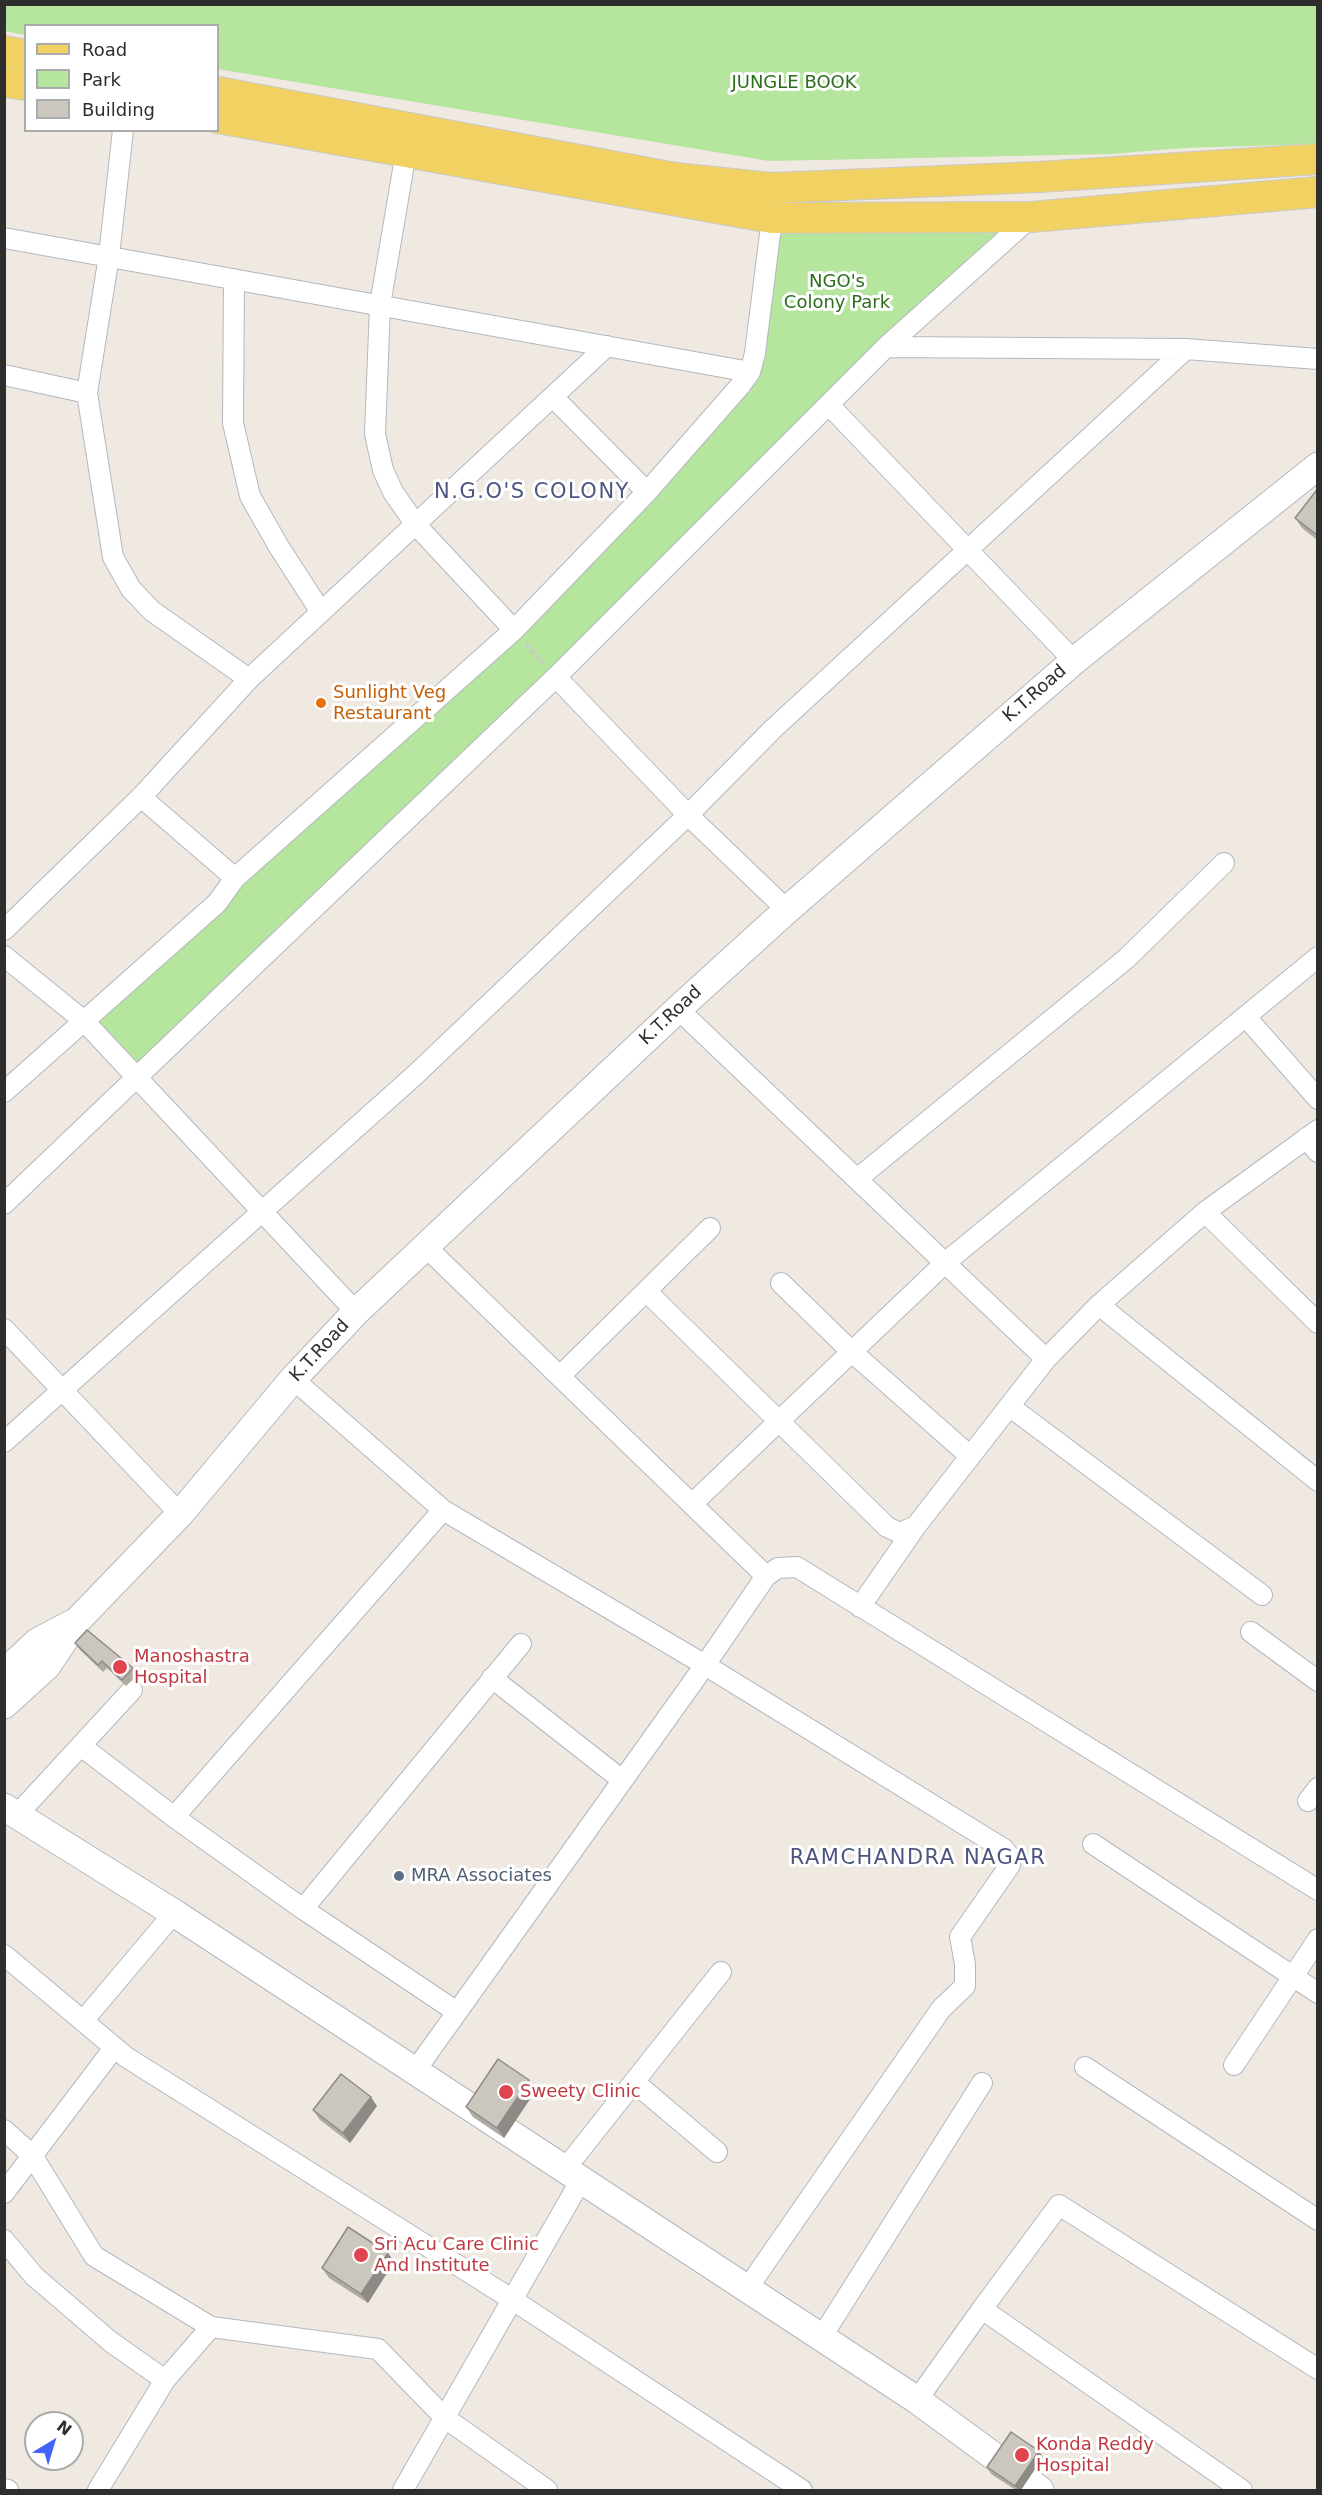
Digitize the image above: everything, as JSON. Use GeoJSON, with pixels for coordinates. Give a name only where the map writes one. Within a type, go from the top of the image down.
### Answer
{"type":"FeatureCollection","features":[{"type":"Feature","properties":{"kind":"main road"},"geometry":{"type":"LineString","coordinates":[[4,51],[24,56]]}},
{"type":"Feature","properties":{"kind":"main road"},"geometry":{"type":"LineString","coordinates":[[4,82],[24,85]]}},
{"type":"Feature","properties":{"kind":"main road"},"geometry":{"type":"LineString","coordinates":[[219,92],[675,178],[771,188],[1039,177],[1317,159]]}},
{"type":"Feature","properties":{"kind":"main road"},"geometry":{"type":"LineString","coordinates":[[219,118],[772,218],[1030,217],[1317,192]]}},
{"type":"Feature","properties":{"kind":"main road","name":"K.T.Road"},"geometry":{"type":"LineString","coordinates":[[4,1705],[46,1666],[77,1621],[180,1514],[293,1379],[356,1312],[678,1009],[787,910],[1074,661],[1317,466]]}},
{"type":"Feature","properties":{"kind":"main road","name":"K.T.Road"},"geometry":{"type":"LineString","coordinates":[[4,1673],[38,1642],[77,1621]]}},
{"type":"Feature","properties":{"kind":"main road"},"geometry":{"type":"LineString","coordinates":[[10,1812],[174,1913],[917,2400],[1040,2490]]}},
{"type":"Feature","properties":{"kind":"street"},"geometry":{"type":"LineString","coordinates":[[123,132],[109,256],[87,393],[113,557],[131,589],[152,611],[249,679]]}},
{"type":"Feature","properties":{"kind":"street"},"geometry":{"type":"LineString","coordinates":[[406,152],[380,305],[375,434],[383,470],[393,492],[416,525],[518,636]]}},
{"type":"Feature","properties":{"kind":"street"},"geometry":{"type":"LineString","coordinates":[[4,1204],[550,671],[829,405],[886,347],[1030,217]]}},
{"type":"Feature","properties":{"kind":"street"},"geometry":{"type":"LineString","coordinates":[[4,1092],[217,903],[235,878],[518,636],[647,492],[750,372],[772,218]]}},
{"type":"Feature","properties":{"kind":"street"},"geometry":{"type":"LineString","coordinates":[[4,237],[750,372]]}},
{"type":"Feature","properties":{"kind":"street"},"geometry":{"type":"LineString","coordinates":[[234,279],[233,423],[250,496],[279,547],[321,612]]}},
{"type":"Feature","properties":{"kind":"street"},"geometry":{"type":"LineString","coordinates":[[4,930],[141,797],[249,679],[607,346]]}},
{"type":"Feature","properties":{"kind":"street"},"geometry":{"type":"LineString","coordinates":[[886,347],[1186,349],[1317,359]]}},
{"type":"Feature","properties":{"kind":"street"},"geometry":{"type":"LineString","coordinates":[[4,1442],[415,1075],[688,815],[774,728],[968,553],[1186,349]]}},
{"type":"Feature","properties":{"kind":"street"},"geometry":{"type":"LineString","coordinates":[[4,375],[87,393]]}},
{"type":"Feature","properties":{"kind":"street"},"geometry":{"type":"LineString","coordinates":[[553,397],[647,492]]}},
{"type":"Feature","properties":{"kind":"street"},"geometry":{"type":"LineString","coordinates":[[829,405],[968,553],[1074,661]]}},
{"type":"Feature","properties":{"kind":"street"},"geometry":{"type":"LineString","coordinates":[[550,671],[688,815],[787,910]]}},
{"type":"Feature","properties":{"kind":"street"},"geometry":{"type":"LineString","coordinates":[[141,797],[235,878]]}},
{"type":"Feature","properties":{"kind":"street"},"geometry":{"type":"LineString","coordinates":[[857,1179],[1127,958],[1224,863]]}},
{"type":"Feature","properties":{"kind":"street"},"geometry":{"type":"LineString","coordinates":[[4,956],[84,1021],[356,1312]]}},
{"type":"Feature","properties":{"kind":"street"},"geometry":{"type":"LineString","coordinates":[[692,1504],[946,1262],[1317,957]]}},
{"type":"Feature","properties":{"kind":"street"},"geometry":{"type":"LineString","coordinates":[[678,1009],[1046,1359]]}},
{"type":"Feature","properties":{"kind":"street"},"geometry":{"type":"LineString","coordinates":[[1246,1017],[1317,1099]]}},
{"type":"Feature","properties":{"kind":"street"},"geometry":{"type":"LineString","coordinates":[[861,1606],[916,1527],[1046,1359],[1099,1305],[1205,1212],[1314,1140]]}},
{"type":"Feature","properties":{"kind":"street"},"geometry":{"type":"LineString","coordinates":[[1205,1212],[1317,1323]]}},
{"type":"Feature","properties":{"kind":"street"},"geometry":{"type":"LineString","coordinates":[[560,1376],[710,1228]]}},
{"type":"Feature","properties":{"kind":"street"},"geometry":{"type":"LineString","coordinates":[[426,1247],[766,1576]]}},
{"type":"Feature","properties":{"kind":"street"},"geometry":{"type":"LineString","coordinates":[[781,1283],[852,1352],[970,1456]]}},
{"type":"Feature","properties":{"kind":"street"},"geometry":{"type":"LineString","coordinates":[[646,1291],[887,1527],[900,1533],[916,1527]]}},
{"type":"Feature","properties":{"kind":"street"},"geometry":{"type":"LineString","coordinates":[[1099,1305],[1317,1481]]}},
{"type":"Feature","properties":{"kind":"street"},"geometry":{"type":"LineString","coordinates":[[4,1329],[180,1514]]}},
{"type":"Feature","properties":{"kind":"street"},"geometry":{"type":"LineString","coordinates":[[293,1379],[443,1510],[705,1665],[1004,1850],[1010,1857],[1010,1865],[960,1936],[965,1964],[964,1986],[942,2009],[747,2289]]}},
{"type":"Feature","properties":{"kind":"street"},"geometry":{"type":"LineString","coordinates":[[1009,1406],[1262,1595]]}},
{"type":"Feature","properties":{"kind":"street"},"geometry":{"type":"LineString","coordinates":[[174,1817],[443,1510]]}},
{"type":"Feature","properties":{"kind":"street"},"geometry":{"type":"LineString","coordinates":[[415,2071],[766,1576],[778,1568],[797,1567],[1317,1890]]}},
{"type":"Feature","properties":{"kind":"street"},"geometry":{"type":"LineString","coordinates":[[1251,1632],[1317,1681]]}},
{"type":"Feature","properties":{"kind":"street"},"geometry":{"type":"LineString","coordinates":[[303,1909],[521,1644]]}},
{"type":"Feature","properties":{"kind":"street"},"geometry":{"type":"LineString","coordinates":[[492,1678],[622,1780]]}},
{"type":"Feature","properties":{"kind":"street"},"geometry":{"type":"LineString","coordinates":[[10,1812],[81,1746],[132,1690]]}},
{"type":"Feature","properties":{"kind":"street"},"geometry":{"type":"LineString","coordinates":[[81,1746],[174,1817],[303,1909],[457,2012]]}},
{"type":"Feature","properties":{"kind":"street"},"geometry":{"type":"LineString","coordinates":[[1093,1844],[1317,1993]]}},
{"type":"Feature","properties":{"kind":"street"},"geometry":{"type":"LineString","coordinates":[[82,2020],[174,1913]]}},
{"type":"Feature","properties":{"kind":"street"},"geometry":{"type":"LineString","coordinates":[[1234,2065],[1317,1939]]}},
{"type":"Feature","properties":{"kind":"street"},"geometry":{"type":"LineString","coordinates":[[4,1955],[114,2048],[513,2300],[802,2490]]}},
{"type":"Feature","properties":{"kind":"street"},"geometry":{"type":"LineString","coordinates":[[404,2490],[513,2300],[573,2175],[634,2082],[721,1972]]}},
{"type":"Feature","properties":{"kind":"street"},"geometry":{"type":"LineString","coordinates":[[4,2193],[114,2048]]}},
{"type":"Feature","properties":{"kind":"street"},"geometry":{"type":"LineString","coordinates":[[1085,2067],[1317,2220]]}},
{"type":"Feature","properties":{"kind":"street"},"geometry":{"type":"LineString","coordinates":[[634,2082],[717,2152]]}},
{"type":"Feature","properties":{"kind":"street"},"geometry":{"type":"LineString","coordinates":[[821,2338],[982,2083]]}},
{"type":"Feature","properties":{"kind":"street"},"geometry":{"type":"LineString","coordinates":[[4,2130],[32,2155],[94,2256],[211,2327],[378,2349],[445,2418],[547,2490]]}},
{"type":"Feature","properties":{"kind":"street"},"geometry":{"type":"LineString","coordinates":[[917,2400],[1059,2205],[1317,2369]]}},
{"type":"Feature","properties":{"kind":"street"},"geometry":{"type":"LineString","coordinates":[[4,2240],[43,2283],[111,2342],[165,2380]]}},
{"type":"Feature","properties":{"kind":"street"},"geometry":{"type":"LineString","coordinates":[[982,2309],[1242,2490]]}},
{"type":"Feature","properties":{"kind":"street"},"geometry":{"type":"LineString","coordinates":[[98,2490],[165,2380],[211,2327]]}},
{"type":"Feature","properties":{"kind":"path"},"geometry":{"type":"LineString","coordinates":[[518,636],[550,671]]}},
{"type":"Feature","properties":{"kind":"green space","name":"JUNGLE BOOK"},"geometry":{"type":"Polygon","coordinates":[[[5,4],[1317,5],[1317,144],[1183,148],[1111,154],[769,161],[219,69],[219,24],[24,24],[24,35],[5,31],[5,4]]]}},
{"type":"Feature","properties":{"kind":"green space","name":"NGO's Colony Park"},"geometry":{"type":"Polygon","coordinates":[[[1031,217],[137,1077],[82,1018],[530,624],[750,372],[772,218],[1031,217]]]}},
{"type":"Feature","properties":{"kind":"building"},"geometry":{"type":"Polygon","coordinates":[[[1317,492],[1317,535],[1295,518],[1317,492]]]}},
{"type":"Feature","properties":{"kind":"building"},"geometry":{"type":"Polygon","coordinates":[[[87,1630],[133,1668],[122,1680],[102,1661],[98,1665],[75,1643],[87,1630]]]}},
{"type":"Feature","properties":{"kind":"building"},"geometry":{"type":"Polygon","coordinates":[[[498,2059],[529,2080],[497,2128],[466,2107],[498,2059]]]}},
{"type":"Feature","properties":{"kind":"building"},"geometry":{"type":"Polygon","coordinates":[[[341,2074],[371,2097],[343,2133],[313,2110],[341,2074]]]}},
{"type":"Feature","properties":{"kind":"building"},"geometry":{"type":"Polygon","coordinates":[[[348,2227],[388,2253],[361,2294],[322,2268],[348,2227]]]}},
{"type":"Feature","properties":{"kind":"building"},"geometry":{"type":"Polygon","coordinates":[[[1011,2432],[1039,2451],[1015,2486],[987,2467],[1011,2432]]]}},
{"type":"Feature","properties":{"kind":"place","name":"Sunlight Veg Restaurant"},"geometry":{"type":"Point","coordinates":[321,703]}},
{"type":"Feature","properties":{"kind":"place","name":"Manoshastra Hospital"},"geometry":{"type":"Point","coordinates":[120,1667]}},
{"type":"Feature","properties":{"kind":"place","name":"MRA Associates"},"geometry":{"type":"Point","coordinates":[399,1876]}},
{"type":"Feature","properties":{"kind":"place","name":"Sweety Clinic"},"geometry":{"type":"Point","coordinates":[506,2092]}},
{"type":"Feature","properties":{"kind":"place","name":"Sri Acu Care Clinic And Institute"},"geometry":{"type":"Point","coordinates":[361,2255]}},
{"type":"Feature","properties":{"kind":"place","name":"Konda Reddy Hospital"},"geometry":{"type":"Point","coordinates":[1022,2455]}},
{"type":"Feature","properties":{"kind":"district","name":"N.G.O'S COLONY"},"geometry":{"type":"Point","coordinates":[532,493]}},
{"type":"Feature","properties":{"kind":"district","name":"RAMCHANDRA NAGAR"},"geometry":{"type":"Point","coordinates":[918,1859]}}]}
